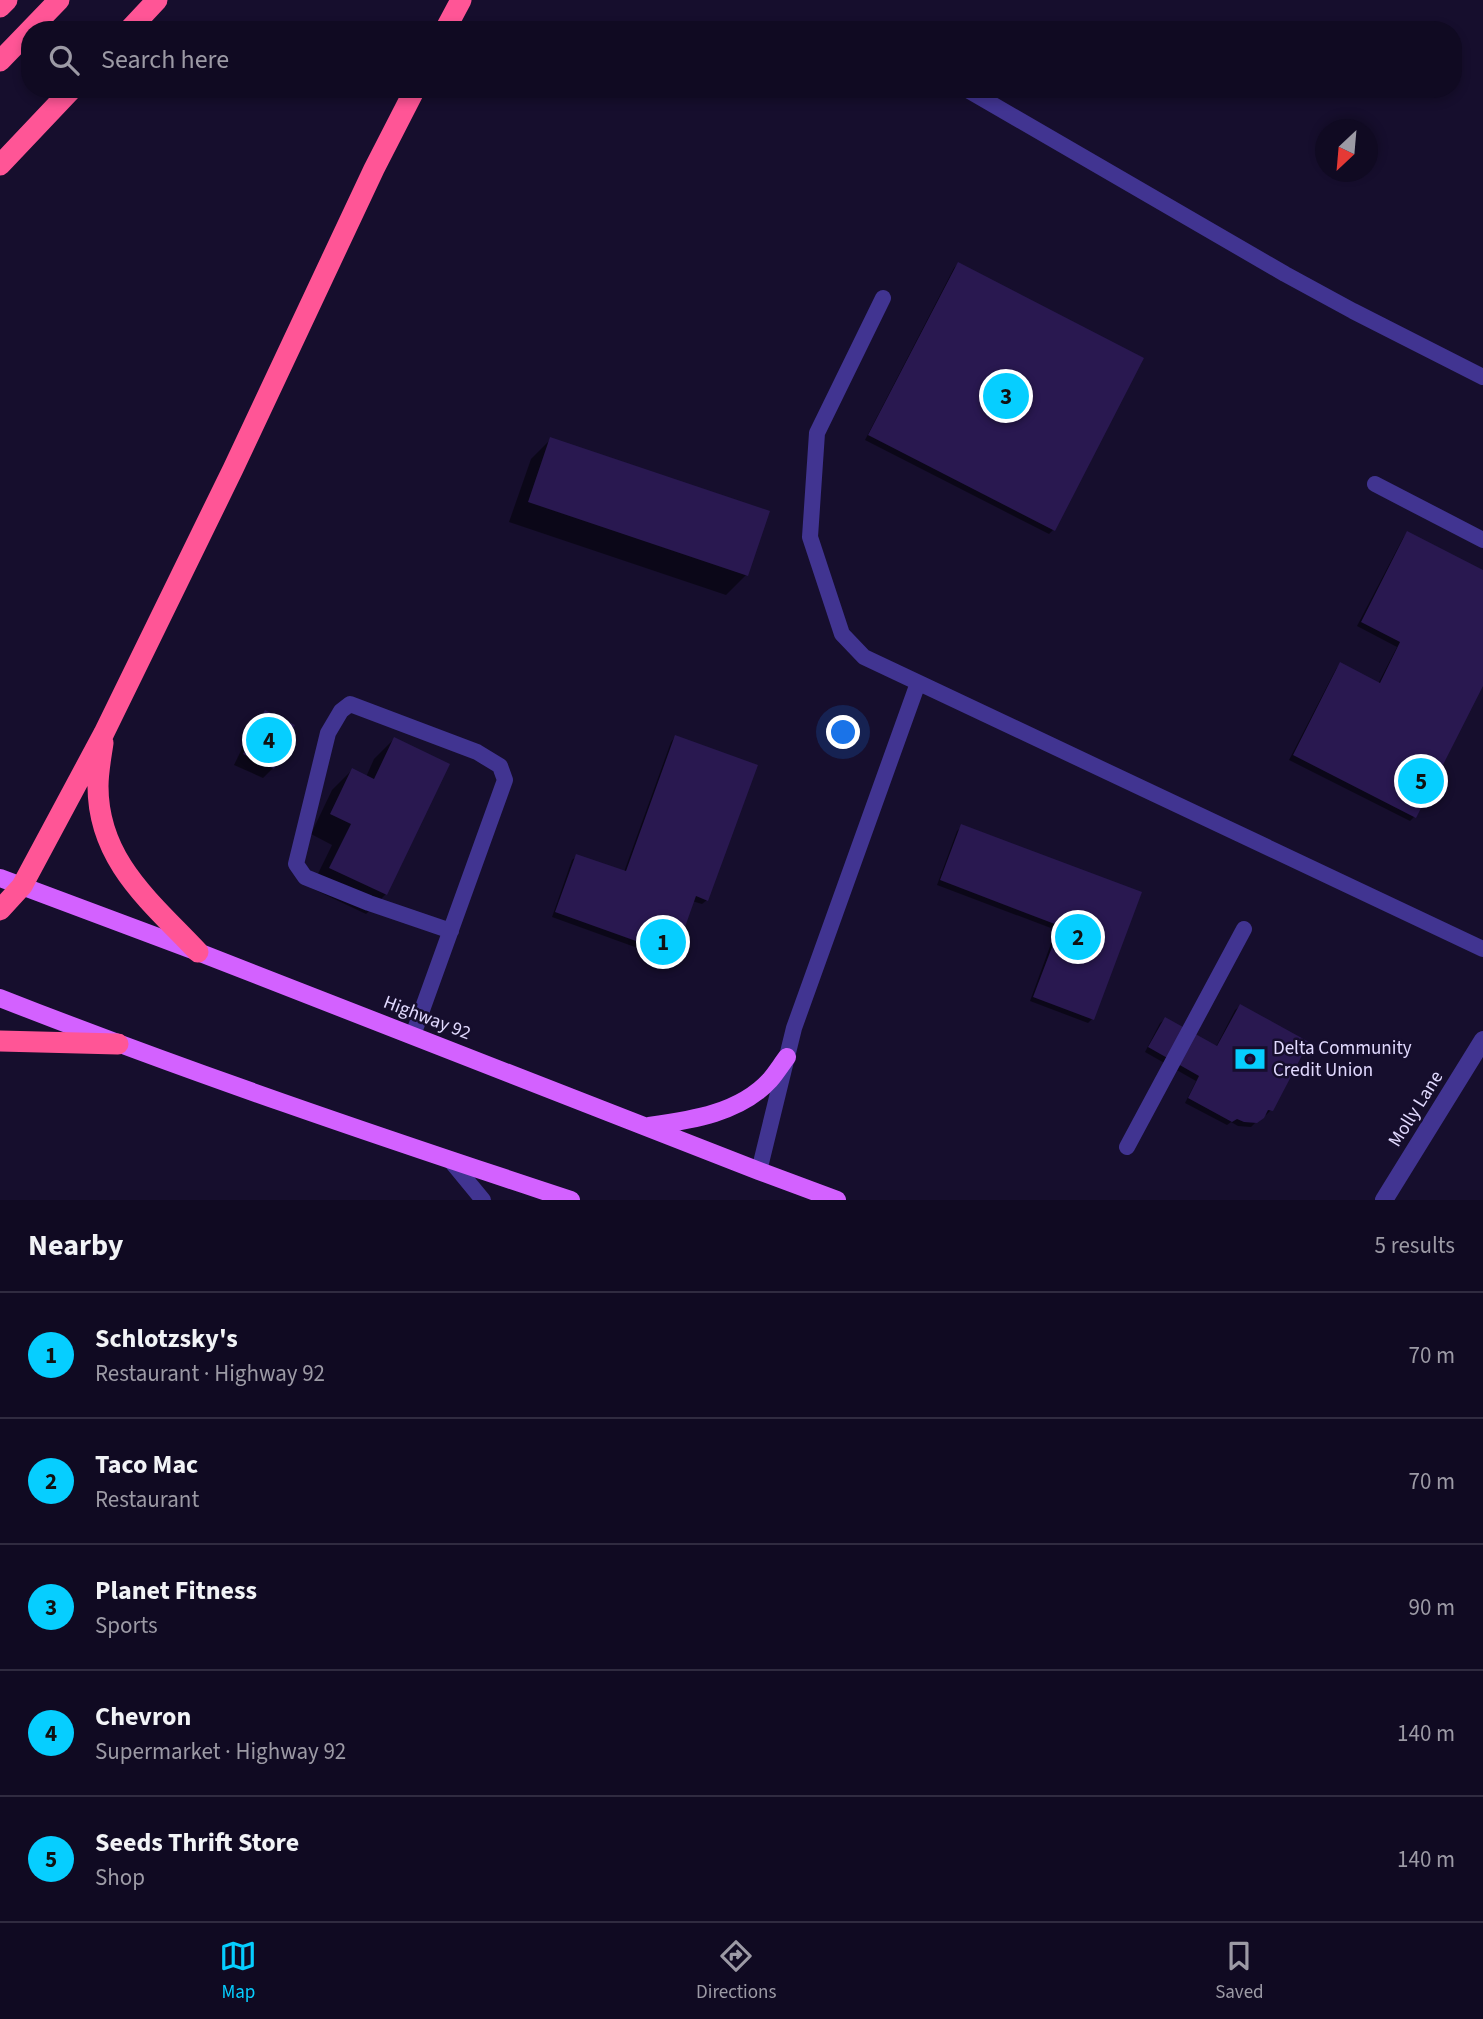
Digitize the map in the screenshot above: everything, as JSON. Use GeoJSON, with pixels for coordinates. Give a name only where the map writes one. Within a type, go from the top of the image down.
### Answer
{"type":"FeatureCollection","features":[{"type":"Feature","properties":{"kind":"highway"},"geometry":{"type":"LineString","coordinates":[[0,7],[7,0]]}},
{"type":"Feature","properties":{"kind":"highway"},"geometry":{"type":"LineString","coordinates":[[39,21],[59,0]]}},
{"type":"Feature","properties":{"kind":"highway"},"geometry":{"type":"LineString","coordinates":[[137,21],[157,0]]}},
{"type":"Feature","properties":{"kind":"highway"},"geometry":{"type":"LineString","coordinates":[[450,21],[460,0]]}},
{"type":"Feature","properties":{"kind":"highway"},"geometry":{"type":"LineString","coordinates":[[0,61],[21,39]]}},
{"type":"Feature","properties":{"kind":"highway"},"geometry":{"type":"LineString","coordinates":[[0,165],[63,98]]}},
{"type":"Feature","properties":{"kind":"highway"},"geometry":{"type":"LineString","coordinates":[[0,910],[23,886],[104,733],[410,98]]}},
{"type":"Feature","properties":{"kind":"highway"},"geometry":{"type":"LineString","coordinates":[[104,733],[98,786],[107,841],[120,866],[198,951]]}},
{"type":"Feature","properties":{"kind":"highway"},"geometry":{"type":"LineString","coordinates":[[0,1041],[118,1044]]}},
{"type":"Feature","properties":{"kind":"main road","name":"Highway 92"},"geometry":{"type":"LineString","coordinates":[[0,878],[198,951],[837,1200]]}},
{"type":"Feature","properties":{"kind":"main road"},"geometry":{"type":"LineString","coordinates":[[0,998],[118,1044],[571,1200]]}},
{"type":"Feature","properties":{"kind":"main road"},"geometry":{"type":"LineString","coordinates":[[646,1126],[703,1117],[751,1097],[787,1058]]}},
{"type":"Feature","properties":{"kind":"street","name":"Molly Lane"},"geometry":{"type":"LineString","coordinates":[[1384,1200],[1483,1040]]}},
{"type":"Feature","properties":{"kind":"lane"},"geometry":{"type":"LineString","coordinates":[[981,98],[1284,274],[1483,377]]}},
{"type":"Feature","properties":{"kind":"lane"},"geometry":{"type":"LineString","coordinates":[[883,298],[817,433],[810,537],[842,634],[864,657],[1483,949]]}},
{"type":"Feature","properties":{"kind":"lane"},"geometry":{"type":"LineString","coordinates":[[1375,484],[1483,540]]}},
{"type":"Feature","properties":{"kind":"lane"},"geometry":{"type":"LineString","coordinates":[[759,1171],[794,1028],[918,682]]}},
{"type":"Feature","properties":{"kind":"lane"},"geometry":{"type":"LineString","coordinates":[[413,1035],[451,932],[505,780],[500,766],[477,752],[350,704],[341,711],[328,733],[296,864],[305,877],[451,932]]}},
{"type":"Feature","properties":{"kind":"lane"},"geometry":{"type":"LineString","coordinates":[[1127,1147],[1244,929]]}},
{"type":"Feature","properties":{"kind":"lane"},"geometry":{"type":"LineString","coordinates":[[450,1160],[483,1200]]}},
{"type":"Feature","properties":{"kind":"building"},"geometry":{"type":"Polygon","coordinates":[[[958,262],[1144,358],[1055,531],[868,435],[958,262]]]}},
{"type":"Feature","properties":{"kind":"building"},"geometry":{"type":"Polygon","coordinates":[[[550,437],[770,511],[748,576],[528,502],[550,437]]]}},
{"type":"Feature","properties":{"kind":"building"},"geometry":{"type":"Polygon","coordinates":[[[1407,531],[1483,570],[1483,686],[1416,818],[1293,755],[1340,662],[1380,683],[1400,642],[1361,622],[1407,531]]]}},
{"type":"Feature","properties":{"kind":"building"},"geometry":{"type":"Polygon","coordinates":[[[265,710],[295,725],[274,769],[243,754],[265,710]]]}},
{"type":"Feature","properties":{"kind":"building"},"geometry":{"type":"Polygon","coordinates":[[[675,735],[758,765],[708,901],[696,896],[675,955],[555,912],[576,854],[626,871],[675,735]]]}},
{"type":"Feature","properties":{"kind":"building"},"geometry":{"type":"Polygon","coordinates":[[[394,737],[450,764],[387,895],[329,868],[351,824],[330,814],[352,768],[374,779],[394,737]]]}},
{"type":"Feature","properties":{"kind":"building"},"geometry":{"type":"Polygon","coordinates":[[[961,824],[1142,892],[1094,1020],[1033,997],[1060,926],[940,880],[961,824]]]}},
{"type":"Feature","properties":{"kind":"building"},"geometry":{"type":"Polygon","coordinates":[[[1240,1004],[1309,1042],[1273,1111],[1268,1110],[1264,1118],[1257,1123],[1237,1119],[1232,1122],[1188,1098],[1199,1076],[1148,1047],[1165,1017],[1217,1046],[1240,1004]]]}},
{"type":"Feature","properties":{"kind":"place","name":"Planet Fitness"},"geometry":{"type":"Point","coordinates":[1006,396]}},
{"type":"Feature","properties":{"kind":"place","name":"Chevron"},"geometry":{"type":"Point","coordinates":[269,740]}},
{"type":"Feature","properties":{"kind":"place","name":"Seeds Thrift Store"},"geometry":{"type":"Point","coordinates":[1421,781]}},
{"type":"Feature","properties":{"kind":"place","name":"Taco Mac"},"geometry":{"type":"Point","coordinates":[1078,937]}},
{"type":"Feature","properties":{"kind":"place","name":"Schlotzsky's"},"geometry":{"type":"Point","coordinates":[663,942]}},
{"type":"Feature","properties":{"kind":"place","name":"Delta Community Credit Union"},"geometry":{"type":"Point","coordinates":[1250,1059]}}]}
